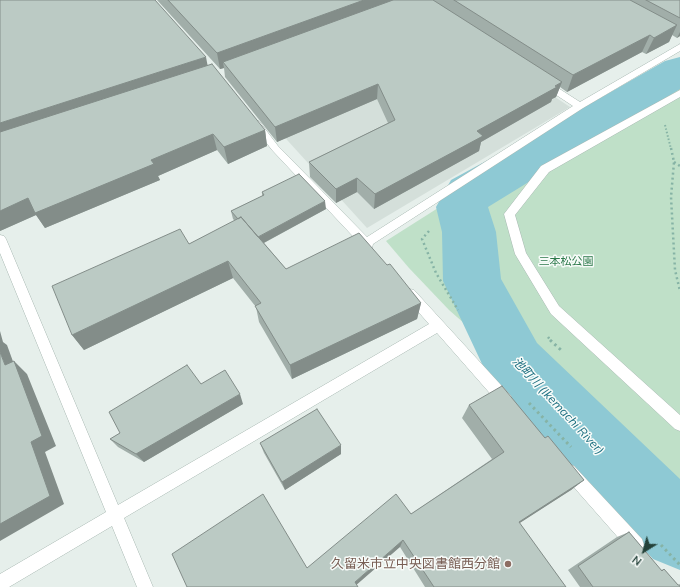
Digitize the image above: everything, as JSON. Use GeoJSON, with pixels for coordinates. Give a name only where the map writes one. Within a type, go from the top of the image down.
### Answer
{"type":"FeatureCollection","features":[{"type":"Feature","properties":{"kind":"street"},"geometry":{"type":"LineString","coordinates":[[366,243],[580,106],[680,47]]}},
{"type":"Feature","properties":{"kind":"street"},"geometry":{"type":"LineString","coordinates":[[535,77],[580,106]]}},
{"type":"Feature","properties":{"kind":"street"},"geometry":{"type":"LineString","coordinates":[[680,93],[545,169],[509,214],[521,254],[555,310],[680,424]]}},
{"type":"Feature","properties":{"kind":"street"},"geometry":{"type":"LineString","coordinates":[[251,117],[275,148],[376,255]]}},
{"type":"Feature","properties":{"kind":"street"},"geometry":{"type":"LineString","coordinates":[[0,239],[145,587]]}},
{"type":"Feature","properties":{"kind":"street"},"geometry":{"type":"LineString","coordinates":[[401,284],[516,413]]}},
{"type":"Feature","properties":{"kind":"street"},"geometry":{"type":"LineString","coordinates":[[0,583],[437,326]]}},
{"type":"Feature","properties":{"kind":"street"},"geometry":{"type":"LineString","coordinates":[[558,459],[643,552]]}},
{"type":"Feature","properties":{"kind":"path"},"geometry":{"type":"LineString","coordinates":[[663,119],[674,162],[671,198],[675,270],[680,291]]}},
{"type":"Feature","properties":{"kind":"path"},"geometry":{"type":"LineString","coordinates":[[674,162],[680,166]]}},
{"type":"Feature","properties":{"kind":"path"},"geometry":{"type":"LineString","coordinates":[[431,228],[422,240],[436,273],[460,313]]}},
{"type":"Feature","properties":{"kind":"path"},"geometry":{"type":"LineString","coordinates":[[524,397],[575,452]]}},
{"type":"Feature","properties":{"kind":"path"},"geometry":{"type":"LineString","coordinates":[[659,542],[680,565]]}},
{"type":"Feature","properties":{"kind":"shaded area"},"geometry":{"type":"Polygon","coordinates":[[[417,5],[570,107],[367,228],[229,76],[417,5]]]}},
{"type":"Feature","properties":{"kind":"green space","name":"三本松公園"},"geometry":{"type":"Polygon","coordinates":[[[665,64],[680,73],[680,513],[449,310],[409,268],[386,241],[665,64]]]}},
{"type":"Feature","properties":{"kind":"building"},"geometry":{"type":"Polygon","coordinates":[[[0,0],[155,0],[206,57],[0,123],[0,0]]]}},
{"type":"Feature","properties":{"kind":"building"},"geometry":{"type":"Polygon","coordinates":[[[168,0],[364,0],[217,53],[168,0]]]}},
{"type":"Feature","properties":{"kind":"building"},"geometry":{"type":"Polygon","coordinates":[[[393,0],[433,0],[562,82],[555,86],[557,87],[477,131],[483,136],[375,194],[357,178],[336,189],[309,162],[395,120],[378,84],[275,127],[223,62],[393,0]]]}},
{"type":"Feature","properties":{"kind":"building"},"geometry":{"type":"Polygon","coordinates":[[[454,0],[630,0],[677,25],[654,38],[650,35],[573,75],[454,0]]]}},
{"type":"Feature","properties":{"kind":"building"},"geometry":{"type":"Polygon","coordinates":[[[646,0],[680,0],[680,18],[646,0]]]}},
{"type":"Feature","properties":{"kind":"building"},"geometry":{"type":"Polygon","coordinates":[[[212,64],[265,130],[224,147],[213,134],[151,160],[154,164],[35,213],[28,198],[0,211],[0,132],[212,64]]]}},
{"type":"Feature","properties":{"kind":"building"},"geometry":{"type":"Polygon","coordinates":[[[299,174],[325,201],[258,237],[241,217],[238,219],[231,211],[264,195],[262,192],[299,174]]]}},
{"type":"Feature","properties":{"kind":"building"},"geometry":{"type":"Polygon","coordinates":[[[241,217],[286,269],[359,233],[387,265],[390,264],[421,303],[290,365],[255,306],[261,303],[228,261],[72,335],[52,286],[180,229],[189,244],[241,217]]]}},
{"type":"Feature","properties":{"kind":"building"},"geometry":{"type":"Polygon","coordinates":[[[0,352],[5,365],[14,361],[42,436],[31,442],[50,496],[0,524],[0,352]]]}},
{"type":"Feature","properties":{"kind":"building"},"geometry":{"type":"Polygon","coordinates":[[[187,365],[201,384],[225,370],[240,394],[136,454],[110,439],[120,433],[109,412],[187,365]]]}},
{"type":"Feature","properties":{"kind":"building"},"geometry":{"type":"Polygon","coordinates":[[[502,386],[545,438],[548,436],[584,480],[519,522],[566,587],[434,587],[403,540],[355,582],[358,587],[187,587],[172,554],[263,494],[307,568],[396,494],[411,514],[504,452],[469,405],[502,386]]]}},
{"type":"Feature","properties":{"kind":"building"},"geometry":{"type":"Polygon","coordinates":[[[317,409],[341,445],[282,482],[260,443],[317,409]]]}},
{"type":"Feature","properties":{"kind":"building"},"geometry":{"type":"Polygon","coordinates":[[[629,532],[662,571],[664,569],[678,585],[680,585],[680,587],[593,587],[578,566],[629,532]]]}},
{"type":"Feature","properties":{"kind":"waterway","name":"池町川 (Ikemachi River)"},"geometry":{"type":"LineString","coordinates":[[680,70],[575,133],[469,193],[462,207],[469,232],[472,281],[514,363],[680,532]]}},
{"type":"Feature","properties":{"kind":"place","name":"久留米市立中央図書館西分館"},"geometry":{"type":"Point","coordinates":[508,564]}}]}
